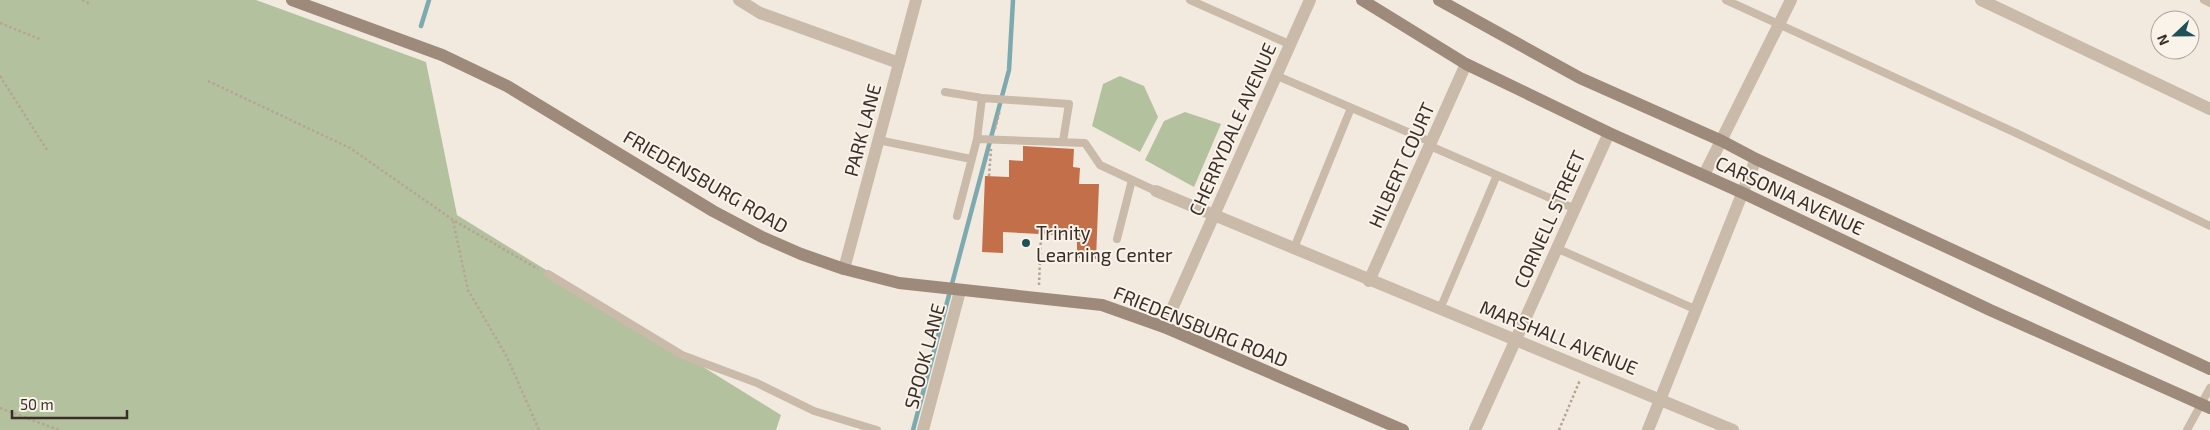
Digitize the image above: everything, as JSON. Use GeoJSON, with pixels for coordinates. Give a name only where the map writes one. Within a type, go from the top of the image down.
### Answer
{"type":"FeatureCollection","features":[{"type":"Feature","properties":{"kind":"street","name":"FRIEDENSBURG ROAD"},"geometry":{"type":"LineString","coordinates":[[292,0],[442,55],[507,86],[762,238],[844,269],[899,283],[1102,305],[1164,327],[1404,430]]}},
{"type":"Feature","properties":{"kind":"street"},"geometry":{"type":"LineString","coordinates":[[738,0],[760,13],[899,62]]}},
{"type":"Feature","properties":{"kind":"street","name":"PARK LANE"},"geometry":{"type":"LineString","coordinates":[[844,269],[916,0]]}},
{"type":"Feature","properties":{"kind":"street","name":"CHERRYDALE AVENUE"},"geometry":{"type":"LineString","coordinates":[[1164,327],[1310,0]]}},
{"type":"Feature","properties":{"kind":"street","name":"CARSONIA AVENUE"},"geometry":{"type":"LineString","coordinates":[[1362,0],[1466,64],[1609,134],[1743,192],[1998,314],[2206,406]]}},
{"type":"Feature","properties":{"kind":"street","name":"CARSONIA AVENUE"},"geometry":{"type":"LineString","coordinates":[[1439,0],[1580,78],[1722,141],[1756,160],[2210,369]]}},
{"type":"Feature","properties":{"kind":"street"},"geometry":{"type":"LineString","coordinates":[[1704,175],[1780,26],[1791,0]]}},
{"type":"Feature","properties":{"kind":"street"},"geometry":{"type":"LineString","coordinates":[[1981,0],[2210,109]]}},
{"type":"Feature","properties":{"kind":"street","name":"HILBERT COURT"},"geometry":{"type":"LineString","coordinates":[[1369,281],[1466,64]]}},
{"type":"Feature","properties":{"kind":"street","name":"CORNELL STREET"},"geometry":{"type":"LineString","coordinates":[[1475,430],[1573,208],[1609,134]]}},
{"type":"Feature","properties":{"kind":"street"},"geometry":{"type":"LineString","coordinates":[[1648,430],[1756,160]]}},
{"type":"Feature","properties":{"kind":"street","name":"MARSHALL AVENUE"},"geometry":{"type":"LineString","coordinates":[[1156,191],[1214,217],[1294,248],[1369,281],[1516,338],[1734,430]]}},
{"type":"Feature","properties":{"kind":"street","name":"SPOOK LANE"},"geometry":{"type":"LineString","coordinates":[[923,430],[960,291]]}},
{"type":"Feature","properties":{"kind":"lane"},"geometry":{"type":"LineString","coordinates":[[1190,0],[1289,44]]}},
{"type":"Feature","properties":{"kind":"lane"},"geometry":{"type":"LineString","coordinates":[[1726,0],[2016,133],[2210,226]]}},
{"type":"Feature","properties":{"kind":"lane"},"geometry":{"type":"LineString","coordinates":[[2204,0],[2210,3]]}},
{"type":"Feature","properties":{"kind":"lane"},"geometry":{"type":"LineString","coordinates":[[1275,75],[1573,208]]}},
{"type":"Feature","properties":{"kind":"lane"},"geometry":{"type":"LineString","coordinates":[[945,92],[982,98],[1069,104],[1062,141]]}},
{"type":"Feature","properties":{"kind":"lane"},"geometry":{"type":"LineString","coordinates":[[957,216],[977,139],[982,98]]}},
{"type":"Feature","properties":{"kind":"lane"},"geometry":{"type":"LineString","coordinates":[[1294,248],[1351,108]]}},
{"type":"Feature","properties":{"kind":"lane"},"geometry":{"type":"LineString","coordinates":[[977,139],[1085,143],[1100,165],[1156,191]]}},
{"type":"Feature","properties":{"kind":"lane"},"geometry":{"type":"LineString","coordinates":[[878,140],[971,159]]}},
{"type":"Feature","properties":{"kind":"lane"},"geometry":{"type":"LineString","coordinates":[[1440,309],[1497,175]]}},
{"type":"Feature","properties":{"kind":"lane"},"geometry":{"type":"LineString","coordinates":[[1117,239],[1132,180]]}},
{"type":"Feature","properties":{"kind":"lane"},"geometry":{"type":"LineString","coordinates":[[1556,248],[1697,310]]}},
{"type":"Feature","properties":{"kind":"lane"},"geometry":{"type":"LineString","coordinates":[[548,274],[682,355],[757,383],[814,411],[877,430]]}},
{"type":"Feature","properties":{"kind":"lane"},"geometry":{"type":"LineString","coordinates":[[2188,430],[2206,406],[2210,388]]}},
{"type":"Feature","properties":{"kind":"path"},"geometry":{"type":"LineString","coordinates":[[82,0],[90,4]]}},
{"type":"Feature","properties":{"kind":"path"},"geometry":{"type":"LineString","coordinates":[[0,23],[42,40]]}},
{"type":"Feature","properties":{"kind":"path"},"geometry":{"type":"LineString","coordinates":[[0,76],[48,150]]}},
{"type":"Feature","properties":{"kind":"path"},"geometry":{"type":"LineString","coordinates":[[208,81],[350,148],[453,220],[548,274]]}},
{"type":"Feature","properties":{"kind":"path"},"geometry":{"type":"LineString","coordinates":[[994,136],[1000,109],[1009,110]]}},
{"type":"Feature","properties":{"kind":"path"},"geometry":{"type":"LineString","coordinates":[[989,176],[992,145]]}},
{"type":"Feature","properties":{"kind":"path"},"geometry":{"type":"LineString","coordinates":[[453,220],[468,290],[507,357],[539,430]]}},
{"type":"Feature","properties":{"kind":"path"},"geometry":{"type":"LineString","coordinates":[[1039,298],[1041,234]]}},
{"type":"Feature","properties":{"kind":"path"},"geometry":{"type":"LineString","coordinates":[[1559,430],[1585,367]]}},
{"type":"Feature","properties":{"kind":"path"},"geometry":{"type":"LineString","coordinates":[[0,408],[58,430]]}},
{"type":"Feature","properties":{"kind":"green space"},"geometry":{"type":"Polygon","coordinates":[[[0,0],[256,0],[426,62],[457,215],[781,415],[776,430],[0,430],[0,0]]]}},
{"type":"Feature","properties":{"kind":"green space"},"geometry":{"type":"Polygon","coordinates":[[[1120,76],[1144,86],[1158,117],[1140,152],[1092,126],[1103,84],[1120,76]]]}},
{"type":"Feature","properties":{"kind":"green space"},"geometry":{"type":"Polygon","coordinates":[[[1185,112],[1221,124],[1194,187],[1145,160],[1164,121],[1185,112]]]}},
{"type":"Feature","properties":{"kind":"building"},"geometry":{"type":"Polygon","coordinates":[[[1023,146],[1074,149],[1073,167],[1080,168],[1079,184],[1099,184],[1096,259],[1077,258],[1077,236],[1003,232],[1003,253],[982,252],[985,176],[1009,177],[1009,160],[1023,161],[1023,146]]]}},
{"type":"Feature","properties":{"kind":"waterway"},"geometry":{"type":"LineString","coordinates":[[421,26],[429,0]]}},
{"type":"Feature","properties":{"kind":"waterway"},"geometry":{"type":"LineString","coordinates":[[913,430],[1009,70],[1013,0]]}},
{"type":"Feature","properties":{"kind":"place","name":"Trinity Learning Center"},"geometry":{"type":"Point","coordinates":[1026,243]}}]}
